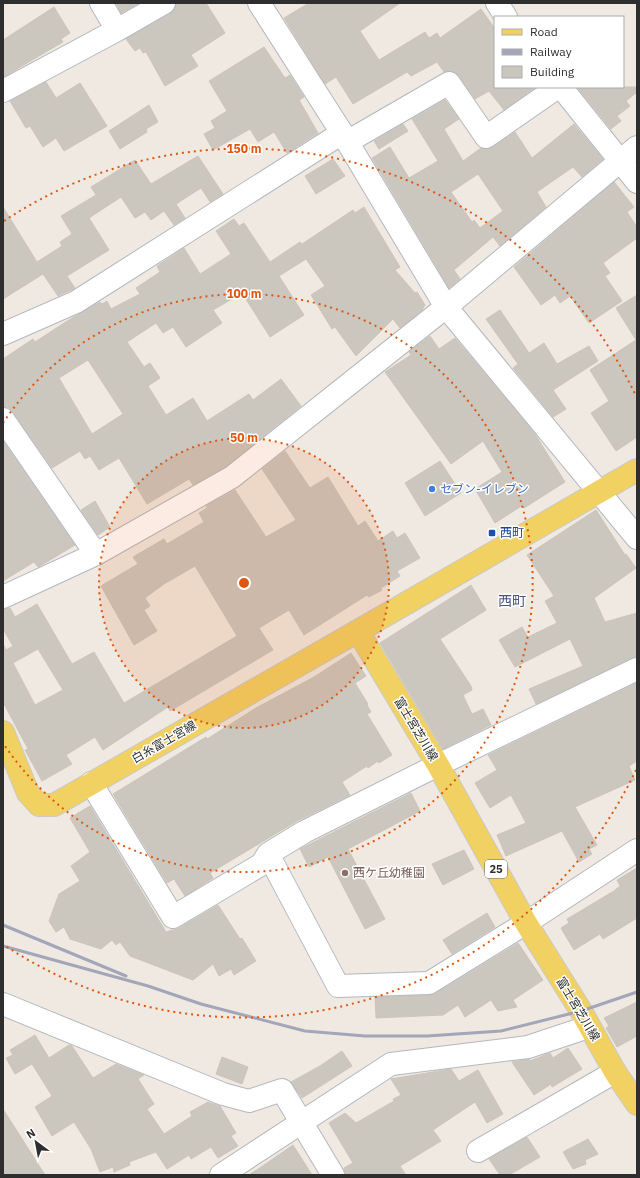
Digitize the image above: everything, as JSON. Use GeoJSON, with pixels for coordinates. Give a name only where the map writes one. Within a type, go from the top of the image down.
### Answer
{"type":"FeatureCollection","features":[{"type":"Feature","properties":{"kind":"main road"},"geometry":{"type":"LineString","coordinates":[[358,632],[637,470]]}},
{"type":"Feature","properties":{"kind":"main road","name":"富士宮芝川線"},"geometry":{"type":"LineString","coordinates":[[358,632],[438,765],[526,923],[615,1072],[637,1104]]}},
{"type":"Feature","properties":{"kind":"main road","name":"白糸富士宮線"},"geometry":{"type":"LineString","coordinates":[[3,732],[28,793],[39,805],[54,805],[358,632]]}},
{"type":"Feature","properties":{"kind":"street"},"geometry":{"type":"LineString","coordinates":[[101,3],[117,30]]}},
{"type":"Feature","properties":{"kind":"street"},"geometry":{"type":"LineString","coordinates":[[3,90],[117,30],[164,3]]}},
{"type":"Feature","properties":{"kind":"street"},"geometry":{"type":"LineString","coordinates":[[259,3],[344,138],[446,307],[637,538]]}},
{"type":"Feature","properties":{"kind":"street"},"geometry":{"type":"LineString","coordinates":[[497,3],[505,16]]}},
{"type":"Feature","properties":{"kind":"street"},"geometry":{"type":"LineString","coordinates":[[3,334],[76,302],[344,138],[449,83],[486,138],[557,88]]}},
{"type":"Feature","properties":{"kind":"street"},"geometry":{"type":"LineString","coordinates":[[562,88],[629,154],[637,182]]}},
{"type":"Feature","properties":{"kind":"street"},"geometry":{"type":"LineString","coordinates":[[3,597],[96,554],[232,477],[446,307],[629,154]]}},
{"type":"Feature","properties":{"kind":"street"},"geometry":{"type":"LineString","coordinates":[[3,419],[96,554]]}},
{"type":"Feature","properties":{"kind":"street"},"geometry":{"type":"LineString","coordinates":[[91,783],[173,917],[262,864],[268,854],[304,832],[438,765],[637,670]]}},
{"type":"Feature","properties":{"kind":"street"},"geometry":{"type":"LineString","coordinates":[[268,854],[338,986],[429,983],[526,923],[637,850]]}},
{"type":"Feature","properties":{"kind":"street"},"geometry":{"type":"LineString","coordinates":[[3,1004],[223,1094],[249,1101],[282,1090],[333,1175]]}},
{"type":"Feature","properties":{"kind":"street"},"geometry":{"type":"LineString","coordinates":[[221,1175],[391,1064],[528,1047],[588,1027]]}},
{"type":"Feature","properties":{"kind":"street"},"geometry":{"type":"LineString","coordinates":[[478,1151],[615,1072]]}},
{"type":"Feature","properties":{"kind":"building"},"geometry":{"type":"Polygon","coordinates":[[[116,3],[139,3],[121,13],[116,3]]]}},
{"type":"Feature","properties":{"kind":"building"},"geometry":{"type":"Polygon","coordinates":[[[176,3],[206,3],[225,33],[191,55],[198,66],[165,86],[146,52],[143,53],[140,48],[135,51],[126,39],[170,14],[175,9],[176,3]]]}},
{"type":"Feature","properties":{"kind":"building"},"geometry":{"type":"Polygon","coordinates":[[[309,3],[400,3],[360,31],[379,60],[425,32],[429,38],[437,33],[440,38],[481,9],[494,28],[494,88],[535,88],[504,110],[489,91],[475,99],[459,76],[454,72],[444,72],[437,62],[411,76],[407,72],[353,104],[336,77],[325,84],[284,18],[309,3]]]}},
{"type":"Feature","properties":{"kind":"building"},"geometry":{"type":"Polygon","coordinates":[[[54,7],[70,33],[61,39],[63,42],[3,77],[3,40],[54,7]]]}},
{"type":"Feature","properties":{"kind":"building"},"geometry":{"type":"Polygon","coordinates":[[[264,47],[285,78],[290,75],[304,97],[299,100],[318,133],[287,153],[274,132],[258,142],[250,129],[213,150],[204,134],[215,128],[211,121],[227,111],[209,81],[264,47]]]}},
{"type":"Feature","properties":{"kind":"building"},"geometry":{"type":"Polygon","coordinates":[[[46,82],[56,98],[80,83],[107,126],[64,151],[56,138],[43,147],[30,126],[26,128],[10,101],[46,82]]]}},
{"type":"Feature","properties":{"kind":"building"},"geometry":{"type":"Polygon","coordinates":[[[637,87],[637,92],[626,101],[630,106],[617,116],[621,121],[611,129],[578,88],[637,87]]]}},
{"type":"Feature","properties":{"kind":"building"},"geometry":{"type":"Polygon","coordinates":[[[445,100],[459,119],[444,129],[463,161],[481,148],[487,149],[493,147],[515,132],[532,158],[574,124],[603,159],[582,177],[573,167],[537,192],[546,207],[500,246],[493,237],[454,270],[460,279],[449,288],[372,158],[390,147],[409,178],[438,161],[412,119],[445,100]],[[478,174],[451,192],[472,222],[474,220],[480,228],[503,211],[478,174]]]}},
{"type":"Feature","properties":{"kind":"building"},"geometry":{"type":"Polygon","coordinates":[[[149,105],[158,122],[146,129],[147,132],[120,149],[109,131],[149,105]]]}},
{"type":"Feature","properties":{"kind":"building"},"geometry":{"type":"Polygon","coordinates":[[[403,124],[408,131],[379,149],[374,141],[403,124]]]}},
{"type":"Feature","properties":{"kind":"building"},"geometry":{"type":"Polygon","coordinates":[[[198,156],[223,194],[210,202],[201,188],[176,204],[185,218],[174,225],[164,211],[151,220],[145,212],[135,218],[121,197],[89,218],[109,250],[67,276],[75,288],[58,296],[43,274],[3,299],[3,207],[37,262],[62,246],[60,242],[72,234],[61,216],[96,195],[91,187],[135,160],[151,184],[198,156]]]}},
{"type":"Feature","properties":{"kind":"building"},"geometry":{"type":"Polygon","coordinates":[[[333,159],[345,176],[316,194],[305,176],[333,159]]]}},
{"type":"Feature","properties":{"kind":"building"},"geometry":{"type":"Polygon","coordinates":[[[614,182],[634,207],[627,212],[637,227],[637,238],[603,263],[610,273],[605,276],[622,301],[589,323],[570,296],[560,303],[555,295],[541,305],[514,267],[614,182]]]}},
{"type":"Feature","properties":{"kind":"building"},"geometry":{"type":"Polygon","coordinates":[[[364,207],[400,267],[395,270],[415,293],[417,292],[425,305],[422,310],[400,328],[393,319],[356,356],[335,327],[332,329],[311,295],[325,286],[306,259],[279,276],[304,315],[270,337],[242,293],[213,310],[222,323],[186,347],[173,327],[163,333],[156,323],[127,342],[144,367],[150,363],[160,378],[148,386],[166,415],[193,398],[207,421],[249,394],[253,400],[281,379],[301,406],[225,467],[193,485],[189,479],[147,504],[119,458],[99,470],[90,456],[85,459],[80,451],[52,468],[13,412],[9,408],[3,407],[3,359],[33,339],[35,342],[100,302],[102,304],[107,301],[111,309],[140,294],[136,288],[160,272],[157,266],[184,248],[200,274],[231,254],[216,231],[234,219],[239,226],[244,223],[270,262],[300,242],[302,244],[353,210],[355,213],[364,207]],[[88,360],[59,378],[92,434],[123,414],[88,360]]]}},
{"type":"Feature","properties":{"kind":"building"},"geometry":{"type":"Polygon","coordinates":[[[637,295],[637,437],[616,451],[591,413],[609,401],[590,370],[636,340],[616,308],[637,295]]]}},
{"type":"Feature","properties":{"kind":"building"},"geometry":{"type":"Polygon","coordinates":[[[500,310],[529,353],[544,343],[557,364],[589,346],[598,361],[553,390],[566,409],[553,417],[513,368],[518,364],[486,319],[500,310]]]}},
{"type":"Feature","properties":{"kind":"building"},"geometry":{"type":"Polygon","coordinates":[[[430,336],[439,349],[455,338],[533,431],[565,482],[524,508],[523,505],[495,523],[475,489],[502,472],[483,441],[451,464],[385,372],[411,355],[409,352],[430,336]]]}},
{"type":"Feature","properties":{"kind":"building"},"geometry":{"type":"Polygon","coordinates":[[[3,441],[75,545],[38,567],[34,562],[3,581],[3,441]]]}},
{"type":"Feature","properties":{"kind":"building"},"geometry":{"type":"Polygon","coordinates":[[[285,451],[310,488],[328,477],[358,526],[365,521],[378,541],[393,531],[397,538],[405,533],[420,558],[397,571],[400,576],[381,588],[382,590],[369,597],[367,595],[304,635],[289,610],[259,628],[273,650],[170,711],[168,707],[103,750],[95,737],[66,755],[72,764],[42,781],[25,750],[28,749],[3,702],[3,644],[6,650],[13,646],[3,629],[3,609],[10,608],[15,617],[37,604],[72,664],[94,652],[124,703],[237,636],[195,566],[164,584],[145,598],[150,606],[144,610],[157,631],[134,645],[101,586],[138,564],[133,557],[164,539],[167,544],[204,522],[199,513],[207,508],[206,506],[235,490],[266,537],[296,520],[262,469],[285,451]],[[38,649],[13,663],[35,705],[63,690],[38,649]]]}},
{"type":"Feature","properties":{"kind":"building"},"geometry":{"type":"Polygon","coordinates":[[[440,461],[461,493],[425,516],[405,483],[440,461]]]}},
{"type":"Feature","properties":{"kind":"building"},"geometry":{"type":"Polygon","coordinates":[[[95,501],[110,527],[98,535],[81,510],[95,501]]]}},
{"type":"Feature","properties":{"kind":"building"},"geometry":{"type":"Polygon","coordinates":[[[596,510],[625,555],[626,554],[636,568],[594,598],[605,622],[637,613],[637,657],[536,704],[529,689],[583,666],[570,639],[515,667],[499,640],[522,627],[528,637],[557,623],[545,601],[554,596],[527,555],[596,510]]]}},
{"type":"Feature","properties":{"kind":"building"},"geometry":{"type":"Polygon","coordinates":[[[471,585],[486,610],[440,639],[471,686],[472,690],[463,695],[472,714],[483,709],[491,725],[443,749],[380,643],[471,585]]]}},
{"type":"Feature","properties":{"kind":"building"},"geometry":{"type":"Polygon","coordinates":[[[351,653],[366,676],[355,683],[368,704],[367,705],[371,712],[367,714],[392,755],[379,763],[378,761],[368,768],[367,766],[342,782],[350,795],[297,821],[210,873],[213,878],[185,896],[174,879],[167,883],[113,794],[206,737],[207,739],[256,708],[314,677],[351,653]]]}},
{"type":"Feature","properties":{"kind":"building"},"geometry":{"type":"Polygon","coordinates":[[[637,683],[637,761],[629,766],[635,780],[575,807],[597,845],[589,849],[592,854],[579,862],[562,831],[506,856],[497,835],[526,823],[511,795],[490,808],[475,783],[497,770],[488,755],[637,683]]]}},
{"type":"Feature","properties":{"kind":"building"},"geometry":{"type":"Polygon","coordinates":[[[411,793],[420,811],[348,849],[385,919],[365,929],[328,857],[309,867],[300,849],[411,793]]]}},
{"type":"Feature","properties":{"kind":"building"},"geometry":{"type":"Polygon","coordinates":[[[90,806],[166,932],[179,928],[218,905],[240,939],[242,938],[256,961],[234,975],[231,969],[219,976],[213,964],[193,980],[130,956],[120,942],[116,945],[112,940],[101,949],[70,939],[64,927],[56,932],[49,921],[59,894],[80,881],[71,866],[90,852],[70,818],[90,806]]]}},
{"type":"Feature","properties":{"kind":"building"},"geometry":{"type":"Polygon","coordinates":[[[464,850],[474,869],[443,885],[432,864],[464,850]]]}},
{"type":"Feature","properties":{"kind":"building"},"geometry":{"type":"Polygon","coordinates":[[[637,868],[637,918],[603,939],[600,934],[574,950],[561,928],[569,923],[567,919],[614,891],[620,886],[617,880],[637,868]]]}},
{"type":"Feature","properties":{"kind":"building"},"geometry":{"type":"Polygon","coordinates":[[[487,913],[495,927],[452,954],[443,940],[487,913]]]}},
{"type":"Feature","properties":{"kind":"building"},"geometry":{"type":"Polygon","coordinates":[[[518,943],[543,980],[513,1000],[517,1007],[498,1011],[491,1000],[465,1017],[458,1005],[443,1015],[376,1018],[375,997],[435,994],[518,943]]]}},
{"type":"Feature","properties":{"kind":"building"},"geometry":{"type":"Polygon","coordinates":[[[637,1002],[637,1036],[617,1047],[606,1028],[609,1026],[604,1018],[637,1002]]]}},
{"type":"Feature","properties":{"kind":"building"},"geometry":{"type":"Polygon","coordinates":[[[35,1035],[49,1058],[69,1045],[72,1046],[93,1078],[116,1064],[144,1075],[138,1079],[154,1104],[147,1109],[164,1134],[192,1116],[190,1112],[208,1102],[220,1106],[236,1133],[231,1136],[238,1146],[218,1158],[211,1147],[191,1159],[189,1155],[167,1169],[156,1152],[129,1162],[130,1165],[114,1172],[113,1167],[100,1172],[91,1149],[74,1122],[52,1136],[35,1107],[52,1096],[32,1064],[15,1074],[6,1058],[13,1055],[10,1050],[35,1035]]]}},
{"type":"Feature","properties":{"kind":"building"},"geometry":{"type":"Polygon","coordinates":[[[568,1048],[582,1069],[552,1087],[551,1084],[534,1095],[512,1062],[529,1059],[530,1061],[550,1053],[553,1058],[568,1048]]]}},
{"type":"Feature","properties":{"kind":"building"},"geometry":{"type":"Polygon","coordinates":[[[342,1051],[352,1066],[302,1098],[291,1082],[320,1066],[342,1051]]]}},
{"type":"Feature","properties":{"kind":"building"},"geometry":{"type":"Polygon","coordinates":[[[222,1057],[248,1067],[242,1084],[216,1074],[222,1057]]]}},
{"type":"Feature","properties":{"kind":"building"},"geometry":{"type":"Polygon","coordinates":[[[451,1069],[459,1081],[478,1070],[503,1114],[487,1123],[475,1102],[433,1130],[441,1141],[400,1166],[406,1175],[345,1175],[344,1168],[353,1163],[329,1123],[345,1113],[356,1123],[394,1101],[393,1099],[401,1095],[391,1079],[451,1069]]]}},
{"type":"Feature","properties":{"kind":"building"},"geometry":{"type":"Polygon","coordinates":[[[3,1109],[45,1175],[3,1175],[3,1109]]]}},
{"type":"Feature","properties":{"kind":"building"},"geometry":{"type":"Polygon","coordinates":[[[527,1137],[540,1157],[509,1175],[500,1175],[489,1159],[527,1137]]]}},
{"type":"Feature","properties":{"kind":"building"},"geometry":{"type":"Polygon","coordinates":[[[588,1139],[598,1154],[585,1160],[586,1164],[573,1169],[563,1152],[588,1139]]]}},
{"type":"Feature","properties":{"kind":"building"},"geometry":{"type":"Polygon","coordinates":[[[293,1145],[312,1175],[249,1175],[264,1165],[293,1145]]]}},
{"type":"Feature","properties":{"kind":"railway"},"geometry":{"type":"LineString","coordinates":[[3,925],[126,976]]}},
{"type":"Feature","properties":{"kind":"railway"},"geometry":{"type":"LineString","coordinates":[[3,946],[148,986],[201,1004],[305,1031],[365,1036],[427,1036],[501,1031],[581,1011],[637,992]]}},
{"type":"Feature","properties":{"kind":"place","name":"セブン-イレブン"},"geometry":{"type":"Point","coordinates":[432,489]}},
{"type":"Feature","properties":{"kind":"place","name":"西町"},"geometry":{"type":"Point","coordinates":[492,533]}},
{"type":"Feature","properties":{"kind":"place","name":"西ケ丘幼稚園"},"geometry":{"type":"Point","coordinates":[345,873]}},
{"type":"Feature","properties":{"kind":"district","name":"西町"},"geometry":{"type":"Point","coordinates":[512,601]}}]}
